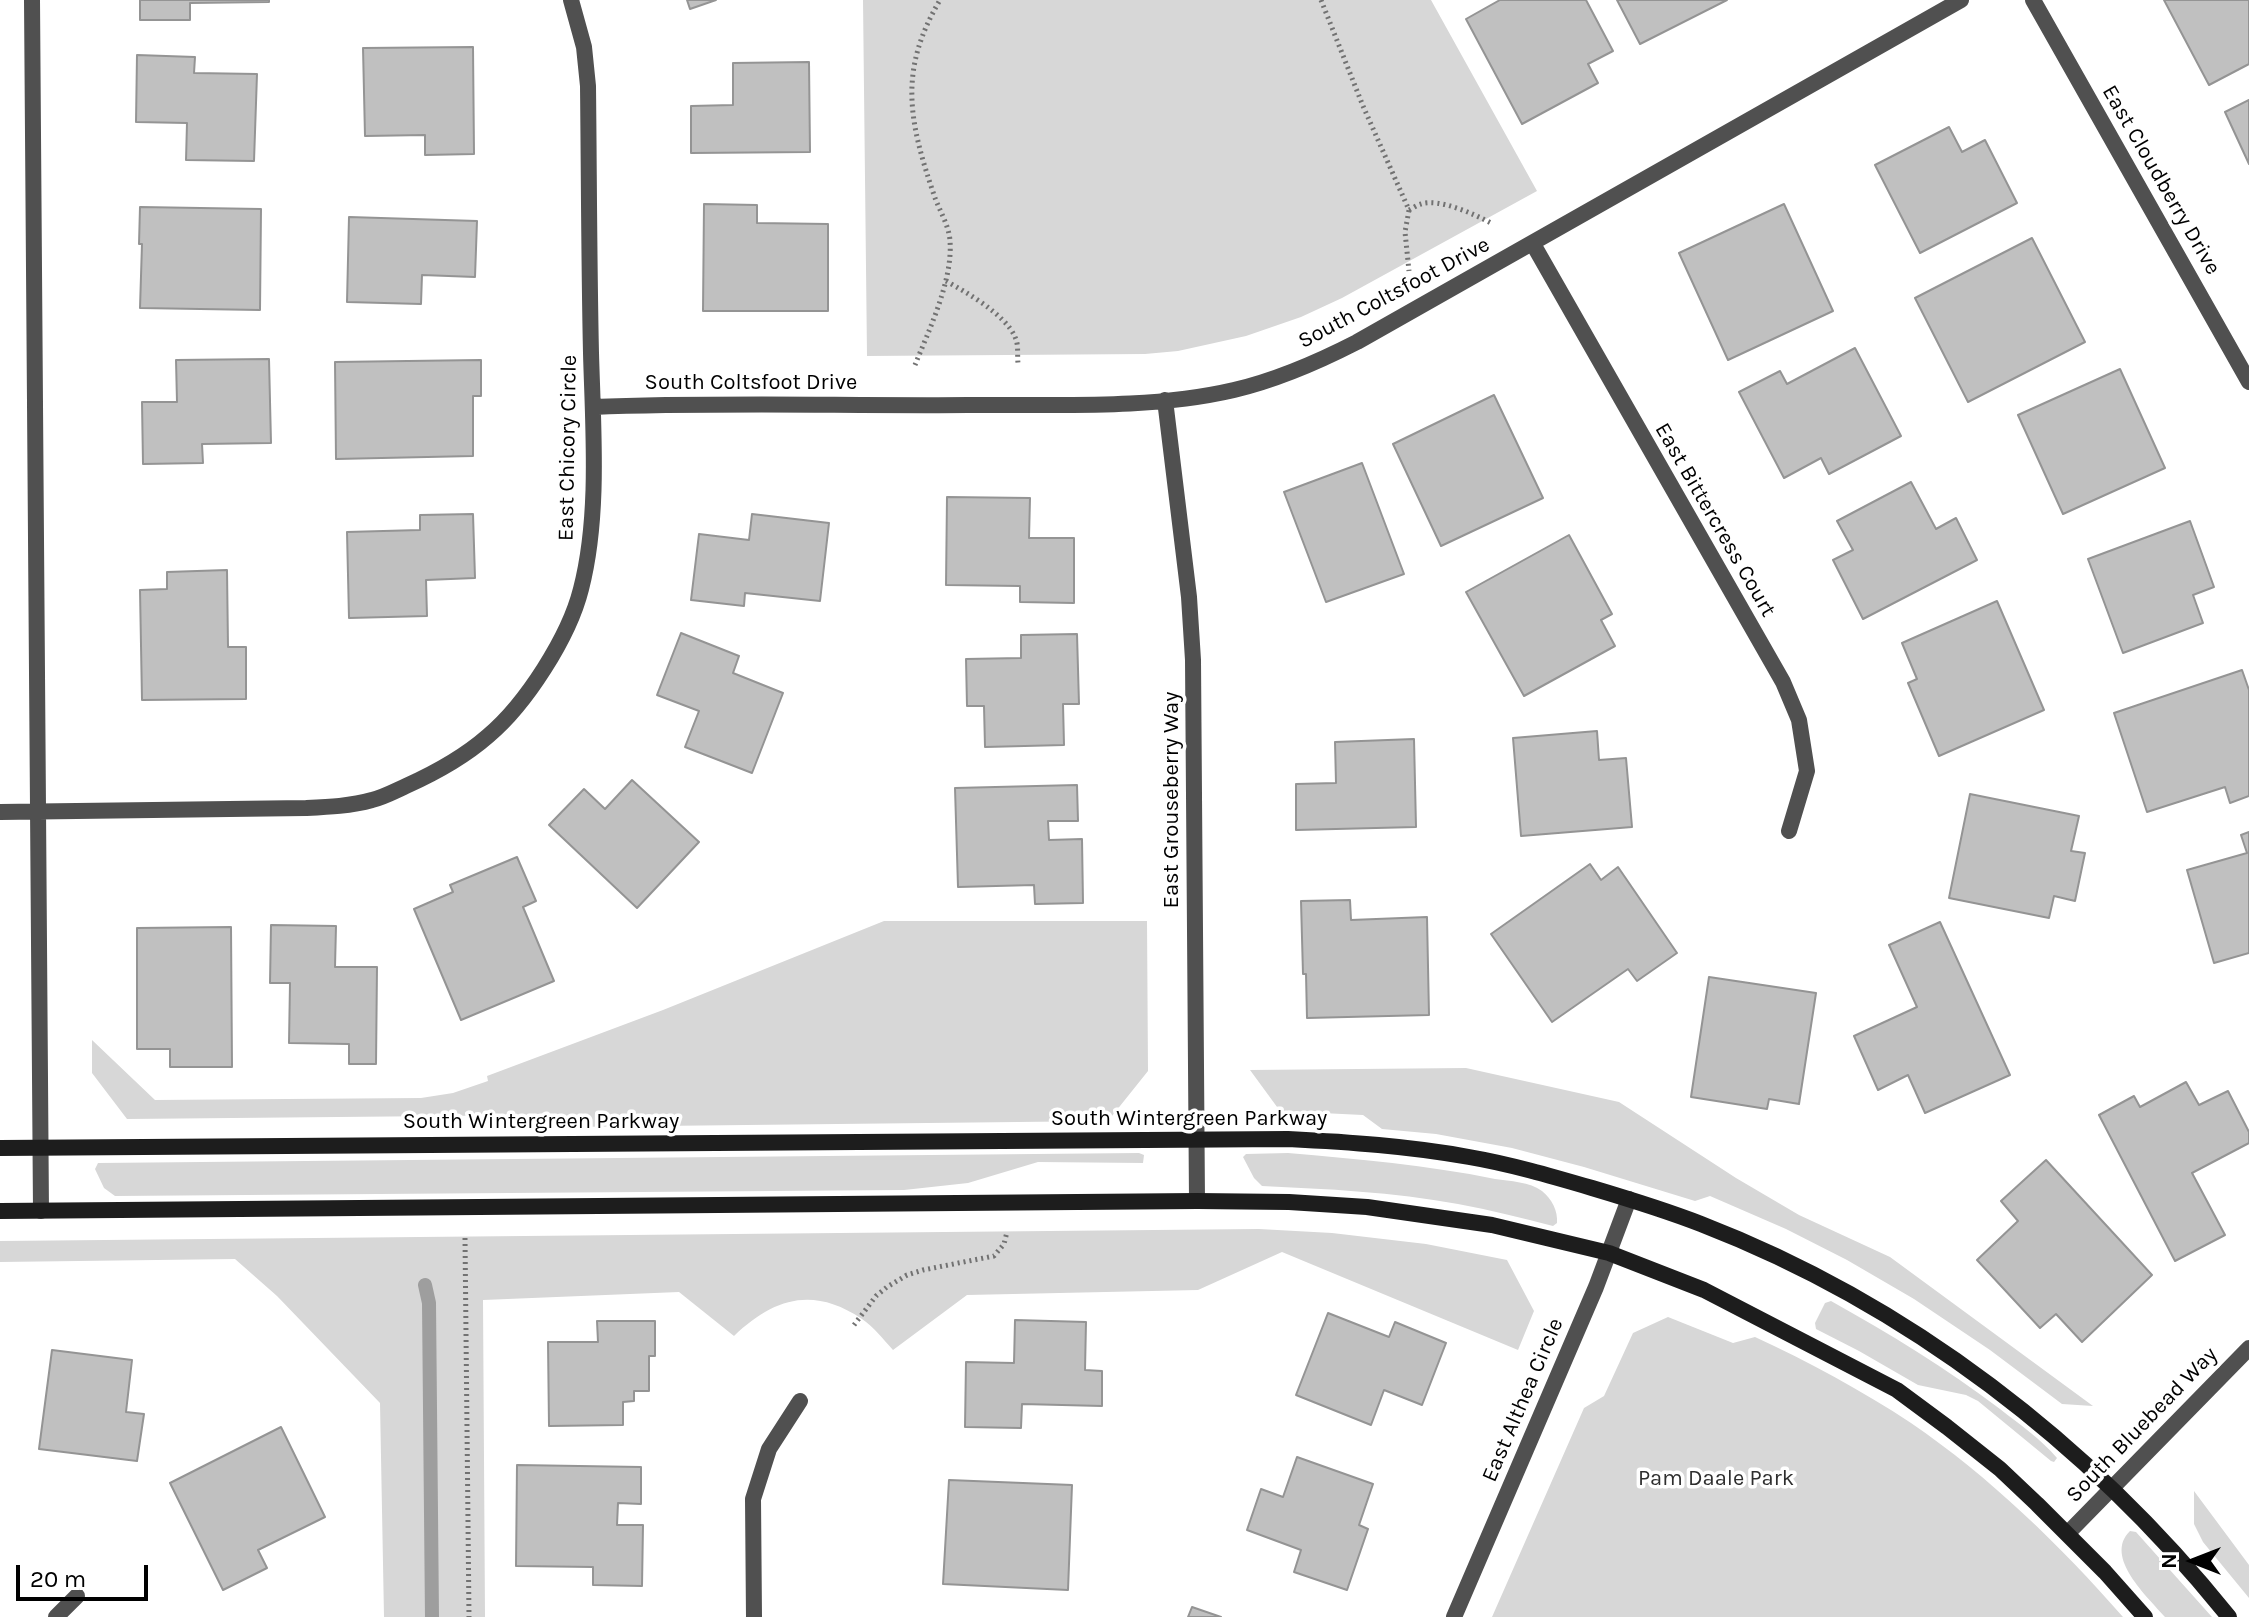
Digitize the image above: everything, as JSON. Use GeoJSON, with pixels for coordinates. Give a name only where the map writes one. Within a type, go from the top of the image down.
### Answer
{"type":"FeatureCollection","features":[{"type":"Feature","properties":{"kind":"street"},"geometry":{"type":"LineString","coordinates":[[32,0],[41,1211]]}},
{"type":"Feature","properties":{"kind":"street","name":"East Chicory Circle"},"geometry":{"type":"LineString","coordinates":[[0,812],[306,808],[375,800],[428,776],[489,735],[551,658],[569,625],[581,591],[591,531],[593,407],[588,86],[584,47],[571,0]]}},
{"type":"Feature","properties":{"kind":"street","name":"South Coltsfoot Drive"},"geometry":{"type":"LineString","coordinates":[[593,407],[1072,404],[1165,400],[1235,390],[1325,358],[1533,244],[1961,0]]}},
{"type":"Feature","properties":{"kind":"street","name":"East Cloudberry Drive"},"geometry":{"type":"LineString","coordinates":[[2033,0],[2249,382]]}},
{"type":"Feature","properties":{"kind":"street","name":"East Bittercress Court"},"geometry":{"type":"LineString","coordinates":[[1533,244],[1783,682],[1799,720],[1807,771],[1789,831]]}},
{"type":"Feature","properties":{"kind":"street","name":"East Grouseberry Way"},"geometry":{"type":"LineString","coordinates":[[1165,400],[1193,660],[1197,1201]]}},
{"type":"Feature","properties":{"kind":"street","name":"South Wintergreen Parkway"},"geometry":{"type":"LineString","coordinates":[[0,1148],[1315,1140],[1414,1149],[1484,1160],[1629,1199],[1703,1224],[1791,1263],[1889,1317],[2009,1399],[2076,1454],[2157,1534],[2229,1617]]}},
{"type":"Feature","properties":{"kind":"street","name":"East Althea Circle"},"geometry":{"type":"LineString","coordinates":[[1454,1617],[1609,1253],[1629,1199]]}},
{"type":"Feature","properties":{"kind":"street"},"geometry":{"type":"LineString","coordinates":[[0,1211],[1197,1201],[1367,1207],[1492,1225],[1609,1253],[1704,1290],[1897,1390],[2000,1469],[2068,1533],[2145,1617]]}},
{"type":"Feature","properties":{"kind":"street","name":"South Bluebead Way"},"geometry":{"type":"LineString","coordinates":[[2068,1533],[2249,1348]]}},
{"type":"Feature","properties":{"kind":"street"},"geometry":{"type":"LineString","coordinates":[[754,1617],[753,1499],[769,1449],[800,1401]]}},
{"type":"Feature","properties":{"kind":"street"},"geometry":{"type":"LineString","coordinates":[[56,1617],[77,1596]]}},
{"type":"Feature","properties":{"kind":"path"},"geometry":{"type":"LineString","coordinates":[[915,365],[949,267],[950,237],[923,166],[914,128],[911,93],[921,38],[940,0]]}},
{"type":"Feature","properties":{"kind":"path"},"geometry":{"type":"LineString","coordinates":[[1321,0],[1409,210],[1405,232],[1409,271]]}},
{"type":"Feature","properties":{"kind":"path"},"geometry":{"type":"LineString","coordinates":[[1409,210],[1433,203],[1456,208],[1491,223]]}},
{"type":"Feature","properties":{"kind":"path"},"geometry":{"type":"LineString","coordinates":[[946,281],[963,290],[1010,329],[1017,340],[1018,363]]}},
{"type":"Feature","properties":{"kind":"path"},"geometry":{"type":"LineString","coordinates":[[854,1325],[876,1296],[907,1275],[994,1256],[1004,1244],[1008,1226]]}},
{"type":"Feature","properties":{"kind":"path"},"geometry":{"type":"LineString","coordinates":[[465,1231],[469,1617]]}},
{"type":"Feature","properties":{"kind":"green space"},"geometry":{"type":"Polygon","coordinates":[[[863,0],[1431,0],[1537,191],[1342,298],[1301,317],[1246,336],[1178,351],[1145,354],[867,356],[863,0]]]}},
{"type":"Feature","properties":{"kind":"green space"},"geometry":{"type":"Polygon","coordinates":[[[884,921],[1147,921],[1148,1071],[1108,1121],[566,1127],[548,1115],[127,1119],[92,1073],[92,1040],[155,1100],[421,1098],[453,1093],[488,1081],[487,1076],[663,1010],[884,921]]]}},
{"type":"Feature","properties":{"kind":"green space"},"geometry":{"type":"Polygon","coordinates":[[[1466,1068],[1619,1102],[1799,1215],[1890,1257],[2093,1406],[2062,1404],[1914,1299],[1786,1229],[1710,1196],[1695,1201],[1512,1148],[1436,1134],[1382,1129],[1363,1115],[1280,1111],[1250,1070],[1466,1068]]]}},
{"type":"Feature","properties":{"kind":"green space"},"geometry":{"type":"Polygon","coordinates":[[[1288,1153],[1418,1166],[1526,1184],[1549,1198],[1557,1223],[1553,1226],[1470,1206],[1409,1197],[1262,1186],[1243,1157],[1246,1154],[1288,1153]]]}},
{"type":"Feature","properties":{"kind":"green space"},"geometry":{"type":"Polygon","coordinates":[[[1144,1155],[1143,1163],[1038,1162],[968,1183],[904,1190],[115,1196],[104,1188],[95,1169],[98,1163],[1144,1155]]]}},
{"type":"Feature","properties":{"kind":"green space"},"geometry":{"type":"Polygon","coordinates":[[[1259,1229],[1332,1233],[1426,1244],[1507,1260],[1534,1311],[1518,1350],[1282,1252],[1198,1290],[967,1295],[893,1350],[862,1319],[827,1302],[811,1300],[779,1305],[734,1336],[679,1292],[483,1300],[485,1617],[384,1617],[380,1403],[277,1296],[235,1259],[0,1262],[0,1241],[1259,1229]]]}},
{"type":"Feature","properties":{"kind":"green space"},"geometry":{"type":"Polygon","coordinates":[[[1831,1301],[1959,1379],[2030,1432],[2057,1458],[2051,1461],[1978,1401],[1966,1395],[1918,1385],[1816,1329],[1815,1323],[1825,1303],[1831,1301]]]}},
{"type":"Feature","properties":{"kind":"green space","name":"Pam Daale Park"},"geometry":{"type":"Polygon","coordinates":[[[1668,1317],[1733,1343],[1755,1337],[1834,1377],[1911,1423],[1996,1489],[2075,1564],[2123,1617],[1492,1617],[1584,1408],[1604,1396],[1633,1333],[1668,1317]]]}},
{"type":"Feature","properties":{"kind":"green space"},"geometry":{"type":"Polygon","coordinates":[[[2194,1491],[2249,1565],[2249,1598],[2203,1542],[2194,1524],[2194,1491]]]}},
{"type":"Feature","properties":{"kind":"green space"},"geometry":{"type":"Polygon","coordinates":[[[2130,1531],[2136,1532],[2212,1617],[2165,1617],[2139,1588],[2125,1564],[2123,1541],[2130,1531]]]}},
{"type":"Feature","properties":{"kind":"building"},"geometry":{"type":"Polygon","coordinates":[[[140,0],[269,2],[190,3],[190,20],[140,20],[140,0]]]}},
{"type":"Feature","properties":{"kind":"building"},"geometry":{"type":"Polygon","coordinates":[[[687,0],[716,0],[690,9],[687,0]]]}},
{"type":"Feature","properties":{"kind":"building"},"geometry":{"type":"Polygon","coordinates":[[[1500,0],[1586,0],[1613,51],[1588,64],[1598,83],[1522,124],[1466,19],[1500,0]]]}},
{"type":"Feature","properties":{"kind":"building"},"geometry":{"type":"Polygon","coordinates":[[[1617,0],[1727,0],[1640,44],[1617,0]]]}},
{"type":"Feature","properties":{"kind":"building"},"geometry":{"type":"Polygon","coordinates":[[[2164,0],[2249,0],[2249,64],[2209,85],[2164,0]]]}},
{"type":"Feature","properties":{"kind":"building"},"geometry":{"type":"Polygon","coordinates":[[[473,47],[474,154],[425,155],[425,135],[365,136],[363,48],[473,47]]]}},
{"type":"Feature","properties":{"kind":"building"},"geometry":{"type":"Polygon","coordinates":[[[137,55],[195,57],[194,73],[257,74],[254,161],[186,160],[187,123],[136,122],[137,55]]]}},
{"type":"Feature","properties":{"kind":"building"},"geometry":{"type":"Polygon","coordinates":[[[809,62],[810,152],[691,153],[691,106],[733,105],[733,63],[809,62]]]}},
{"type":"Feature","properties":{"kind":"building"},"geometry":{"type":"Polygon","coordinates":[[[2249,100],[2249,164],[2225,112],[2249,100]]]}},
{"type":"Feature","properties":{"kind":"building"},"geometry":{"type":"Polygon","coordinates":[[[1949,127],[1962,152],[1985,140],[2017,203],[1920,253],[1875,165],[1949,127]]]}},
{"type":"Feature","properties":{"kind":"building"},"geometry":{"type":"Polygon","coordinates":[[[704,204],[757,205],[757,223],[828,224],[828,311],[703,311],[704,204]]]}},
{"type":"Feature","properties":{"kind":"building"},"geometry":{"type":"Polygon","coordinates":[[[1784,204],[1833,311],[1728,360],[1679,253],[1784,204]]]}},
{"type":"Feature","properties":{"kind":"building"},"geometry":{"type":"Polygon","coordinates":[[[140,207],[261,209],[260,310],[140,308],[140,207]]]}},
{"type":"Feature","properties":{"kind":"building"},"geometry":{"type":"Polygon","coordinates":[[[349,217],[477,221],[475,277],[422,275],[421,304],[347,302],[349,217]]]}},
{"type":"Feature","properties":{"kind":"building"},"geometry":{"type":"Polygon","coordinates":[[[2032,238],[2085,342],[1968,402],[1915,298],[2032,238]]]}},
{"type":"Feature","properties":{"kind":"building"},"geometry":{"type":"Polygon","coordinates":[[[1855,348],[1901,436],[1829,474],[1821,458],[1784,478],[1739,392],[1780,371],[1787,384],[1855,348]]]}},
{"type":"Feature","properties":{"kind":"building"},"geometry":{"type":"Polygon","coordinates":[[[269,359],[271,443],[202,444],[203,463],[143,464],[142,402],[177,402],[176,360],[269,359]]]}},
{"type":"Feature","properties":{"kind":"building"},"geometry":{"type":"Polygon","coordinates":[[[481,360],[481,396],[473,396],[473,456],[336,459],[335,362],[481,360]]]}},
{"type":"Feature","properties":{"kind":"building"},"geometry":{"type":"Polygon","coordinates":[[[2120,369],[2165,468],[2063,514],[2018,415],[2120,369]]]}},
{"type":"Feature","properties":{"kind":"building"},"geometry":{"type":"Polygon","coordinates":[[[1494,395],[1543,498],[1441,546],[1393,444],[1494,395]]]}},
{"type":"Feature","properties":{"kind":"building"},"geometry":{"type":"Polygon","coordinates":[[[1362,463],[1404,574],[1326,602],[1284,492],[1362,463]]]}},
{"type":"Feature","properties":{"kind":"building"},"geometry":{"type":"Polygon","coordinates":[[[1911,482],[1936,529],[1956,518],[1977,560],[1863,619],[1833,560],[1853,550],[1837,521],[1911,482]]]}},
{"type":"Feature","properties":{"kind":"building"},"geometry":{"type":"Polygon","coordinates":[[[947,497],[1030,498],[1029,538],[1074,538],[1074,603],[1020,602],[1020,586],[946,585],[947,497]]]}},
{"type":"Feature","properties":{"kind":"building"},"geometry":{"type":"Polygon","coordinates":[[[473,514],[475,578],[426,580],[427,616],[349,618],[347,532],[420,530],[420,515],[473,514]]]}},
{"type":"Feature","properties":{"kind":"building"},"geometry":{"type":"Polygon","coordinates":[[[752,514],[829,523],[820,601],[745,593],[744,606],[691,600],[699,534],[749,540],[752,514]]]}},
{"type":"Feature","properties":{"kind":"building"},"geometry":{"type":"Polygon","coordinates":[[[2190,521],[2214,587],[2193,595],[2203,623],[2123,653],[2088,559],[2190,521]]]}},
{"type":"Feature","properties":{"kind":"building"},"geometry":{"type":"Polygon","coordinates":[[[1569,535],[1612,614],[1601,620],[1615,646],[1524,696],[1466,592],[1569,535]]]}},
{"type":"Feature","properties":{"kind":"building"},"geometry":{"type":"Polygon","coordinates":[[[227,570],[228,647],[246,647],[246,699],[142,700],[140,590],[167,589],[167,572],[227,570]]]}},
{"type":"Feature","properties":{"kind":"building"},"geometry":{"type":"Polygon","coordinates":[[[1997,601],[2044,710],[1939,756],[1908,683],[1917,679],[1902,643],[1997,601]]]}},
{"type":"Feature","properties":{"kind":"building"},"geometry":{"type":"Polygon","coordinates":[[[681,633],[739,656],[733,673],[783,693],[752,773],[685,747],[699,711],[657,695],[681,633]]]}},
{"type":"Feature","properties":{"kind":"building"},"geometry":{"type":"Polygon","coordinates":[[[1077,634],[1079,704],[1063,704],[1064,745],[985,747],[984,706],[967,706],[966,659],[1021,658],[1021,635],[1077,634]]]}},
{"type":"Feature","properties":{"kind":"building"},"geometry":{"type":"Polygon","coordinates":[[[2242,670],[2249,690],[2249,796],[2230,803],[2225,787],[2147,812],[2114,713],[2242,670]]]}},
{"type":"Feature","properties":{"kind":"building"},"geometry":{"type":"Polygon","coordinates":[[[1597,731],[1599,760],[1626,758],[1632,827],[1521,836],[1513,738],[1597,731]]]}},
{"type":"Feature","properties":{"kind":"building"},"geometry":{"type":"Polygon","coordinates":[[[1414,739],[1416,827],[1296,830],[1296,784],[1336,783],[1335,742],[1414,739]]]}},
{"type":"Feature","properties":{"kind":"building"},"geometry":{"type":"Polygon","coordinates":[[[632,780],[699,842],[637,908],[549,825],[584,789],[605,809],[632,780]]]}},
{"type":"Feature","properties":{"kind":"building"},"geometry":{"type":"Polygon","coordinates":[[[1077,785],[1078,821],[1048,821],[1049,840],[1082,839],[1083,903],[1035,904],[1034,885],[958,887],[955,788],[1077,785]]]}},
{"type":"Feature","properties":{"kind":"building"},"geometry":{"type":"Polygon","coordinates":[[[1970,794],[2079,816],[2071,851],[2085,853],[2075,901],[2054,896],[2049,918],[1949,898],[1970,794]]]}},
{"type":"Feature","properties":{"kind":"building"},"geometry":{"type":"Polygon","coordinates":[[[2249,832],[2249,953],[2214,963],[2187,870],[2247,853],[2241,835],[2249,832]]]}},
{"type":"Feature","properties":{"kind":"building"},"geometry":{"type":"Polygon","coordinates":[[[517,857],[536,901],[523,907],[554,981],[461,1020],[414,909],[453,892],[450,885],[517,857]]]}},
{"type":"Feature","properties":{"kind":"building"},"geometry":{"type":"Polygon","coordinates":[[[1590,864],[1601,880],[1618,867],[1677,953],[1637,981],[1628,969],[1552,1022],[1491,934],[1590,864]]]}},
{"type":"Feature","properties":{"kind":"building"},"geometry":{"type":"Polygon","coordinates":[[[1350,900],[1351,920],[1427,917],[1429,1015],[1307,1018],[1301,901],[1350,900]]]}},
{"type":"Feature","properties":{"kind":"building"},"geometry":{"type":"Polygon","coordinates":[[[1940,922],[2010,1075],[1925,1113],[1908,1075],[1878,1090],[1854,1036],[1917,1007],[1889,945],[1940,922]]]}},
{"type":"Feature","properties":{"kind":"building"},"geometry":{"type":"Polygon","coordinates":[[[271,925],[336,926],[335,967],[377,967],[376,1064],[349,1064],[349,1044],[289,1043],[290,983],[270,983],[271,925]]]}},
{"type":"Feature","properties":{"kind":"building"},"geometry":{"type":"Polygon","coordinates":[[[231,927],[232,1067],[170,1067],[170,1049],[137,1049],[137,928],[231,927]]]}},
{"type":"Feature","properties":{"kind":"building"},"geometry":{"type":"Polygon","coordinates":[[[1709,977],[1816,993],[1799,1104],[1769,1099],[1767,1109],[1691,1097],[1709,977]]]}},
{"type":"Feature","properties":{"kind":"building"},"geometry":{"type":"Polygon","coordinates":[[[2186,1082],[2199,1105],[2228,1091],[2249,1132],[2249,1143],[2192,1173],[2225,1235],[2175,1261],[2099,1115],[2134,1096],[2140,1107],[2186,1082]]]}},
{"type":"Feature","properties":{"kind":"building"},"geometry":{"type":"Polygon","coordinates":[[[2046,1160],[2152,1275],[2082,1342],[2056,1314],[2040,1328],[1977,1260],[2018,1221],[2001,1201],[2046,1160]]]}},
{"type":"Feature","properties":{"kind":"building"},"geometry":{"type":"Polygon","coordinates":[[[1328,1313],[1389,1337],[1395,1322],[1446,1343],[1422,1405],[1384,1390],[1371,1425],[1296,1395],[1328,1313]]]}},
{"type":"Feature","properties":{"kind":"building"},"geometry":{"type":"Polygon","coordinates":[[[1015,1320],[1086,1322],[1085,1370],[1102,1371],[1102,1406],[1022,1404],[1021,1428],[965,1427],[966,1362],[1014,1363],[1015,1320]]]}},
{"type":"Feature","properties":{"kind":"building"},"geometry":{"type":"Polygon","coordinates":[[[597,1321],[655,1321],[655,1356],[649,1356],[649,1391],[634,1391],[634,1401],[623,1402],[623,1425],[549,1426],[548,1342],[598,1342],[597,1321]]]}},
{"type":"Feature","properties":{"kind":"building"},"geometry":{"type":"Polygon","coordinates":[[[52,1350],[132,1360],[126,1412],[144,1414],[137,1461],[39,1449],[52,1350]]]}},
{"type":"Feature","properties":{"kind":"building"},"geometry":{"type":"Polygon","coordinates":[[[281,1427],[325,1517],[258,1550],[267,1568],[223,1590],[170,1483],[281,1427]]]}},
{"type":"Feature","properties":{"kind":"building"},"geometry":{"type":"Polygon","coordinates":[[[1297,1457],[1373,1484],[1359,1525],[1368,1529],[1347,1590],[1294,1572],[1301,1550],[1247,1530],[1261,1489],[1283,1497],[1297,1457]]]}},
{"type":"Feature","properties":{"kind":"building"},"geometry":{"type":"Polygon","coordinates":[[[517,1465],[641,1467],[641,1504],[618,1503],[617,1525],[643,1525],[642,1586],[593,1585],[593,1567],[516,1566],[517,1465]]]}},
{"type":"Feature","properties":{"kind":"building"},"geometry":{"type":"Polygon","coordinates":[[[949,1480],[1072,1485],[1068,1590],[943,1584],[949,1480]]]}},
{"type":"Feature","properties":{"kind":"building"},"geometry":{"type":"Polygon","coordinates":[[[1192,1607],[1221,1617],[1188,1617],[1192,1607]]]}},
{"type":"Feature","properties":{"kind":"waterway"},"geometry":{"type":"LineString","coordinates":[[425,1285],[429,1303],[432,1617]]}}]}
